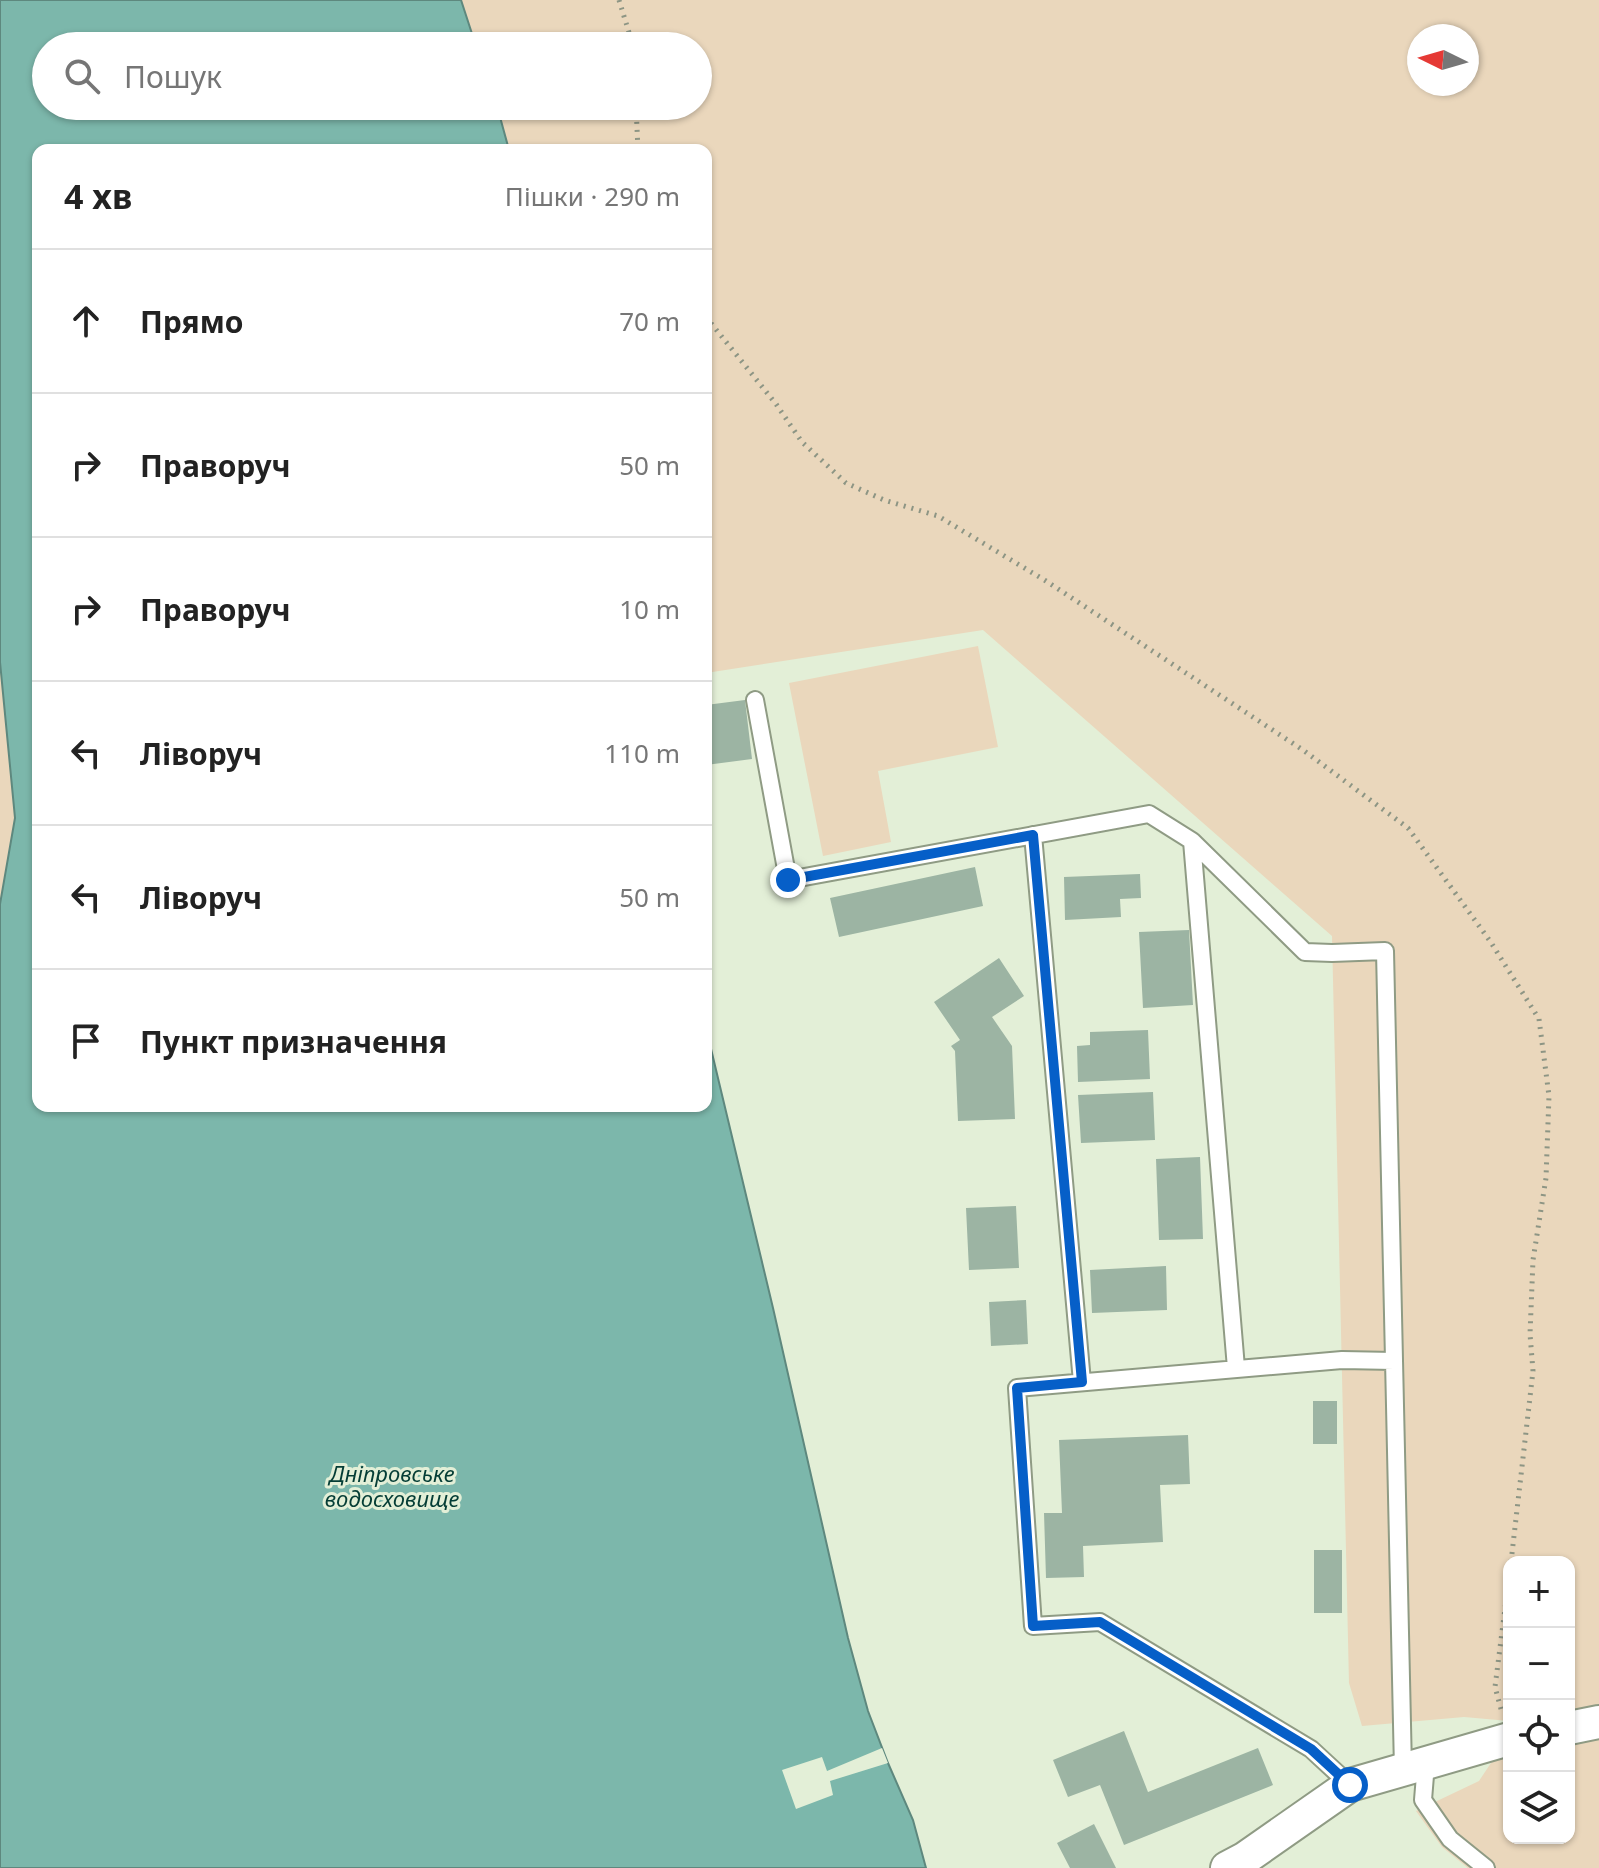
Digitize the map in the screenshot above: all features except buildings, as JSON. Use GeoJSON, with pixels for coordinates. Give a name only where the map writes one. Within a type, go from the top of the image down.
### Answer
{"type":"FeatureCollection","features":[{"type":"Feature","properties":{"kind":"street"},"geometry":{"type":"LineString","coordinates":[[1575,1727],[1599,1722]]}},
{"type":"Feature","properties":{"kind":"street"},"geometry":{"type":"LineString","coordinates":[[1227,1868],[1350,1785],[1415,1766],[1503,1732]]}},
{"type":"Feature","properties":{"kind":"lane"},"geometry":{"type":"LineString","coordinates":[[755,700],[788,880],[1149,814],[1192,841],[1305,952],[1385,951],[1394,1361],[1415,1766],[1423,1800],[1450,1839],[1486,1868]]}},
{"type":"Feature","properties":{"kind":"lane"},"geometry":{"type":"LineString","coordinates":[[1033,835],[1082,1382]]}},
{"type":"Feature","properties":{"kind":"lane"},"geometry":{"type":"LineString","coordinates":[[1192,841],[1236,1368]]}},
{"type":"Feature","properties":{"kind":"lane"},"geometry":{"type":"LineString","coordinates":[[1350,1785],[1311,1749],[1100,1622],[1033,1626],[1017,1388],[1342,1360],[1394,1361]]}},
{"type":"Feature","properties":{"kind":"path"},"geometry":{"type":"LineString","coordinates":[[619,0],[629,32]]}},
{"type":"Feature","properties":{"kind":"path"},"geometry":{"type":"LineString","coordinates":[[637,120],[638,144]]}},
{"type":"Feature","properties":{"kind":"path"},"geometry":{"type":"LineString","coordinates":[[712,324],[776,404],[802,442],[846,483],[884,500],[938,516],[1046,581],[1303,750],[1408,828],[1490,941],[1539,1019],[1549,1096],[1546,1178],[1533,1260],[1530,1334],[1533,1371],[1512,1556]]}},
{"type":"Feature","properties":{"kind":"path"},"geometry":{"type":"LineString","coordinates":[[1503,1624],[1495,1687],[1503,1716]]}},
{"type":"Feature","properties":{"kind":"shaded area"},"geometry":{"type":"Polygon","coordinates":[[[461,0],[1599,0],[1599,1868],[1468,1868],[1442,1847],[1416,1811],[1479,1781],[1503,1745],[1503,1844],[1575,1844],[1575,1556],[1503,1556],[1503,1720],[1464,1717],[1362,1726],[1349,1683],[1332,936],[983,630],[712,672],[712,144],[507,144],[501,120],[712,120],[712,32],[471,32],[461,0]]]}},
{"type":"Feature","properties":{"kind":"shaded area"},"geometry":{"type":"Polygon","coordinates":[[[978,646],[998,747],[878,771],[891,842],[823,856],[789,683],[978,646]]]}},
{"type":"Feature","properties":{"kind":"shaded area"},"geometry":{"type":"Polygon","coordinates":[[[0,662],[15,818],[0,904],[0,662]]]}},
{"type":"Feature","properties":{"kind":"water","name":"Дніпровське водосховище"},"geometry":{"type":"Polygon","coordinates":[[[0,0],[461,0],[471,32],[32,32],[32,120],[501,120],[507,144],[32,144],[32,1112],[712,1112],[712,1053],[848,1638],[868,1711],[913,1820],[926,1868],[0,1868],[0,904],[15,818],[0,662],[0,0]]]}},
{"type":"Feature","properties":{"kind":"pier"},"geometry":{"type":"Polygon","coordinates":[[[882,1748],[888,1763],[830,1781],[833,1795],[796,1809],[782,1770],[822,1757],[827,1771],[882,1748]]]}},
{"type":"Feature","properties":{"kind":"route"},"geometry":{"type":"LineString","coordinates":[[788,880],[1033,835],[1082,1382],[1017,1388],[1033,1626],[1100,1622],[1311,1749],[1350,1785]]}}]}
